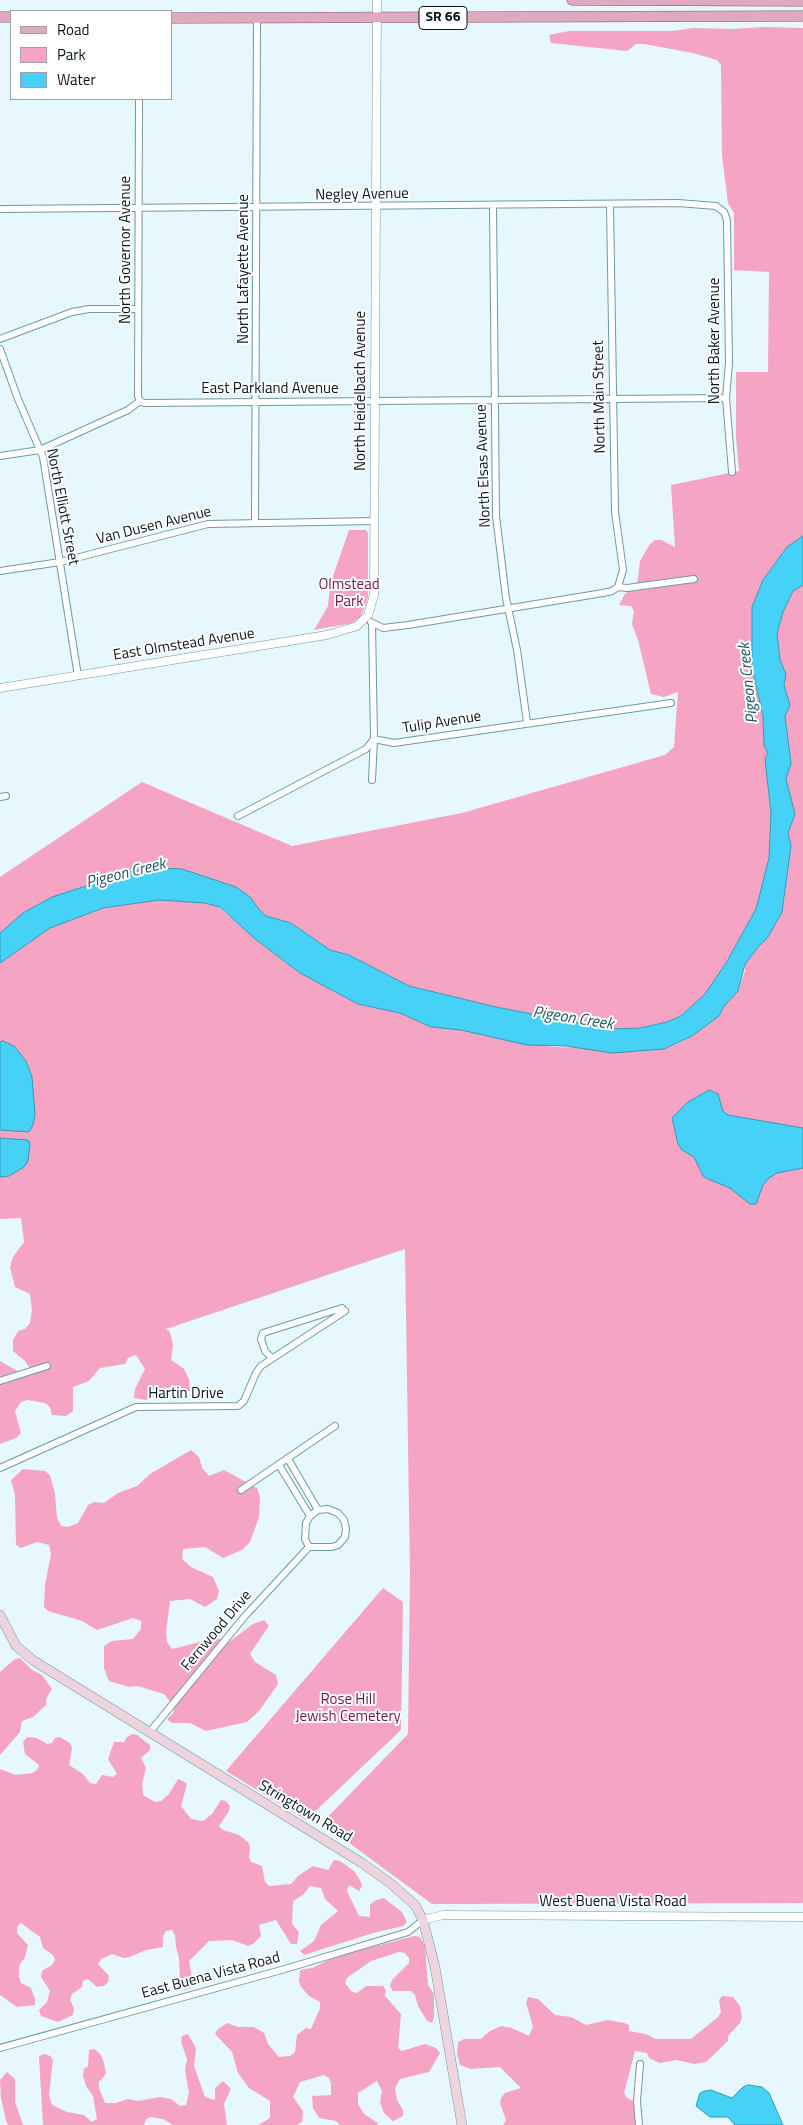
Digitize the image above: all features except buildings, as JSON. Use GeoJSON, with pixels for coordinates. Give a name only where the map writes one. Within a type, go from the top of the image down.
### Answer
{"type":"FeatureCollection","features":[{"type":"Feature","properties":{"kind":"main road"},"geometry":{"type":"LineString","coordinates":[[572,0],[803,1]]}},
{"type":"Feature","properties":{"kind":"main road","name":"SR 66"},"geometry":{"type":"LineString","coordinates":[[172,18],[803,16]]}},
{"type":"Feature","properties":{"kind":"main road","name":"Stringtown Road"},"geometry":{"type":"LineString","coordinates":[[0,1614],[16,1646],[21,1651],[149,1734],[380,1875],[408,1898],[424,1920],[435,1967],[462,2125]]}},
{"type":"Feature","properties":{"kind":"street","name":"North Heidelbach Avenue"},"geometry":{"type":"LineString","coordinates":[[372,780],[374,738],[369,619],[374,595],[375,521],[377,0]]}},
{"type":"Feature","properties":{"kind":"street","name":"North Lafayette Avenue"},"geometry":{"type":"LineString","coordinates":[[255,521],[257,401],[257,18]]}},
{"type":"Feature","properties":{"kind":"street","name":"North Governor Avenue"},"geometry":{"type":"LineString","coordinates":[[139,100],[138,309],[140,401]]}},
{"type":"Feature","properties":{"kind":"street","name":"Negley Avenue"},"geometry":{"type":"LineString","coordinates":[[0,209],[707,204],[716,206],[723,211]]}},
{"type":"Feature","properties":{"kind":"street","name":"North Main Street"},"geometry":{"type":"LineString","coordinates":[[610,205],[615,512],[623,570],[618,587]]}},
{"type":"Feature","properties":{"kind":"street","name":"North Elsas Avenue"},"geometry":{"type":"LineString","coordinates":[[493,206],[496,516],[527,722]]}},
{"type":"Feature","properties":{"kind":"street","name":"North Baker Avenue"},"geometry":{"type":"LineString","coordinates":[[723,211],[727,220],[729,363],[726,398],[732,472]]}},
{"type":"Feature","properties":{"kind":"street"},"geometry":{"type":"LineString","coordinates":[[0,339],[72,312],[89,309],[138,309]]}},
{"type":"Feature","properties":{"kind":"street","name":"North Elliott Street"},"geometry":{"type":"LineString","coordinates":[[0,349],[18,399],[40,450],[78,676]]}},
{"type":"Feature","properties":{"kind":"street","name":"East Parkland Avenue"},"geometry":{"type":"LineString","coordinates":[[140,401],[144,403],[726,398]]}},
{"type":"Feature","properties":{"kind":"street"},"geometry":{"type":"LineString","coordinates":[[0,456],[40,450],[128,410],[140,401]]}},
{"type":"Feature","properties":{"kind":"street","name":"Van Dusen Avenue"},"geometry":{"type":"LineString","coordinates":[[0,571],[60,562],[208,524],[255,521],[375,521]]}},
{"type":"Feature","properties":{"kind":"street"},"geometry":{"type":"LineString","coordinates":[[369,619],[383,628],[604,593],[618,587],[627,588],[694,579]]}},
{"type":"Feature","properties":{"kind":"street","name":"East Olmstead Avenue"},"geometry":{"type":"LineString","coordinates":[[0,688],[328,635],[357,626],[369,619]]}},
{"type":"Feature","properties":{"kind":"street","name":"Tulip Avenue"},"geometry":{"type":"LineString","coordinates":[[374,738],[394,743],[671,702]]}},
{"type":"Feature","properties":{"kind":"street"},"geometry":{"type":"LineString","coordinates":[[238,816],[366,749],[374,738]]}},
{"type":"Feature","properties":{"kind":"street","name":"Hartin Drive"},"geometry":{"type":"LineString","coordinates":[[0,1468],[136,1407],[238,1406],[247,1396],[256,1373],[272,1358],[344,1311],[342,1308],[263,1333],[261,1339],[265,1351],[272,1358]]}},
{"type":"Feature","properties":{"kind":"street"},"geometry":{"type":"LineString","coordinates":[[0,1381],[47,1366]]}},
{"type":"Feature","properties":{"kind":"street"},"geometry":{"type":"LineString","coordinates":[[241,1490],[335,1426]]}},
{"type":"Feature","properties":{"kind":"street"},"geometry":{"type":"LineString","coordinates":[[288,1459],[318,1510]]}},
{"type":"Feature","properties":{"kind":"street"},"geometry":{"type":"LineString","coordinates":[[278,1465],[310,1516]]}},
{"type":"Feature","properties":{"kind":"street"},"geometry":{"type":"LineString","coordinates":[[328,1509],[338,1513],[344,1520],[345,1537],[338,1545],[332,1547],[309,1547],[305,1539],[306,1523],[310,1516],[318,1510],[328,1509]]}},
{"type":"Feature","properties":{"kind":"street","name":"Fernwood Drive"},"geometry":{"type":"LineString","coordinates":[[149,1734],[240,1622],[309,1547]]}},
{"type":"Feature","properties":{"kind":"street","name":"West Buena Vista Road"},"geometry":{"type":"LineString","coordinates":[[424,1920],[443,1915],[803,1916]]}},
{"type":"Feature","properties":{"kind":"street","name":"East Buena Vista Road"},"geometry":{"type":"LineString","coordinates":[[0,2048],[285,1969],[399,1935],[417,1927],[424,1920]]}},
{"type":"Feature","properties":{"kind":"street"},"geometry":{"type":"LineString","coordinates":[[639,2125],[637,2101],[640,2064]]}},
{"type":"Feature","properties":{"kind":"green space"},"geometry":{"type":"Polygon","coordinates":[[[764,27],[803,28],[803,536],[787,548],[763,580],[752,607],[752,668],[763,716],[764,745],[768,753],[766,769],[771,813],[769,858],[756,909],[726,963],[705,994],[681,1016],[667,1022],[640,1028],[610,1029],[496,1007],[409,986],[349,955],[330,950],[291,923],[266,916],[250,897],[182,869],[160,868],[129,872],[0,933],[0,877],[142,782],[292,846],[462,813],[665,755],[674,747],[678,692],[664,697],[651,694],[638,640],[632,624],[634,611],[631,606],[619,605],[625,594],[637,585],[640,561],[650,544],[655,540],[661,540],[675,547],[671,485],[739,471],[736,437],[736,372],[768,372],[769,272],[734,270],[734,213],[728,203],[722,155],[721,65],[717,60],[693,53],[644,44],[636,44],[627,51],[551,43],[549,35],[569,31],[672,31],[693,28],[732,29],[764,27]]]}},
{"type":"Feature","properties":{"kind":"green space","name":"Olmstead Park"},"geometry":{"type":"Polygon","coordinates":[[[349,530],[366,530],[368,533],[368,597],[365,607],[360,617],[352,623],[314,630],[328,606],[330,585],[349,530]]]}},
{"type":"Feature","properties":{"kind":"green space"},"geometry":{"type":"Polygon","coordinates":[[[803,585],[803,1903],[432,1904],[322,1823],[408,1734],[410,1575],[405,1249],[166,1329],[170,1332],[173,1345],[171,1360],[184,1369],[189,1379],[190,1390],[181,1397],[167,1393],[146,1400],[134,1398],[135,1389],[145,1369],[136,1355],[128,1358],[125,1364],[100,1368],[89,1381],[73,1387],[73,1411],[66,1416],[52,1415],[50,1407],[45,1403],[28,1400],[21,1402],[15,1411],[21,1433],[16,1438],[0,1444],[0,1361],[26,1376],[31,1370],[25,1361],[13,1351],[13,1340],[18,1331],[25,1329],[30,1323],[32,1310],[30,1294],[15,1287],[10,1267],[13,1257],[24,1242],[21,1218],[0,1219],[0,963],[50,928],[103,908],[159,900],[205,903],[219,907],[254,938],[300,973],[358,1004],[400,1013],[431,1027],[461,1030],[553,1047],[664,1049],[677,1044],[692,1036],[719,1016],[724,1006],[738,991],[745,971],[745,964],[768,937],[776,923],[784,901],[791,846],[788,833],[795,814],[786,779],[791,763],[785,716],[790,705],[784,685],[786,674],[780,661],[777,634],[783,612],[793,591],[803,585]]]}},
{"type":"Feature","properties":{"kind":"green space"},"geometry":{"type":"Polygon","coordinates":[[[191,1450],[199,1457],[202,1468],[209,1476],[224,1470],[257,1488],[260,1497],[259,1517],[250,1542],[242,1550],[223,1558],[205,1547],[183,1549],[182,1559],[191,1567],[213,1577],[219,1591],[217,1599],[205,1607],[190,1599],[170,1601],[166,1632],[167,1642],[172,1649],[216,1638],[229,1642],[253,1624],[264,1620],[269,1626],[250,1654],[255,1662],[276,1675],[278,1684],[259,1711],[247,1722],[206,1731],[190,1723],[172,1723],[167,1719],[174,1712],[174,1707],[164,1694],[138,1686],[129,1687],[109,1681],[104,1668],[104,1646],[112,1641],[133,1639],[141,1629],[141,1621],[133,1618],[97,1630],[82,1621],[48,1611],[44,1607],[45,1585],[51,1554],[49,1545],[37,1542],[21,1548],[16,1545],[15,1495],[11,1480],[23,1469],[45,1471],[50,1475],[55,1494],[57,1518],[61,1526],[68,1527],[78,1523],[88,1505],[94,1502],[104,1503],[118,1493],[137,1486],[150,1474],[191,1450]]]}},
{"type":"Feature","properties":{"kind":"green space","name":"Rose Hill Jewish Cemetery"},"geometry":{"type":"Polygon","coordinates":[[[383,1588],[403,1602],[401,1730],[306,1820],[226,1771],[383,1588]]]}},
{"type":"Feature","properties":{"kind":"green space"},"geometry":{"type":"Polygon","coordinates":[[[20,1658],[32,1670],[42,1675],[52,1689],[46,1699],[46,1705],[33,1717],[22,1721],[20,1732],[0,1755],[0,1672],[15,1659],[20,1658]]]}},
{"type":"Feature","properties":{"kind":"green space"},"geometry":{"type":"Polygon","coordinates":[[[132,1734],[137,1735],[150,1745],[150,1750],[141,1758],[146,1768],[142,1784],[143,1795],[155,1802],[161,1801],[169,1794],[178,1779],[183,1781],[187,1784],[181,1806],[191,1819],[203,1821],[212,1814],[221,1800],[226,1801],[230,1806],[229,1811],[219,1826],[223,1830],[239,1835],[248,1842],[251,1862],[262,1866],[265,1882],[269,1886],[291,1884],[298,1876],[313,1866],[328,1870],[334,1860],[340,1861],[354,1871],[360,1880],[362,1886],[359,1891],[349,1885],[347,1891],[359,1916],[370,1917],[370,1905],[374,1901],[384,1898],[402,1912],[407,1922],[403,1926],[373,1933],[304,1955],[300,1951],[314,1941],[321,1925],[338,1911],[325,1899],[321,1888],[310,1886],[303,1895],[293,1901],[292,1924],[299,1932],[297,1944],[291,1944],[276,1920],[259,1925],[261,1936],[248,1946],[232,1940],[209,1941],[189,1961],[193,1983],[191,1988],[185,1990],[181,1987],[175,1935],[172,1930],[166,1931],[163,1936],[163,1947],[146,1950],[130,1957],[124,1958],[112,1954],[101,1959],[98,1964],[109,1976],[108,1982],[104,1986],[97,1987],[88,1979],[83,1981],[82,1987],[72,1994],[70,1999],[74,2009],[73,2015],[58,2022],[41,2016],[39,2010],[47,2002],[50,1991],[41,1977],[42,1971],[52,1965],[55,1960],[53,1955],[43,1948],[40,1937],[21,1923],[17,1927],[17,1933],[28,1945],[25,1957],[19,1966],[19,1977],[21,1983],[31,1988],[35,2005],[17,2007],[0,1995],[0,1769],[16,1775],[32,1773],[37,1770],[39,1765],[25,1754],[23,1742],[27,1737],[37,1738],[47,1744],[60,1737],[70,1743],[72,1748],[69,1765],[83,1774],[90,1783],[96,1784],[102,1775],[113,1777],[117,1774],[108,1759],[114,1742],[124,1742],[132,1734]]]}},
{"type":"Feature","properties":{"kind":"green space"},"geometry":{"type":"Polygon","coordinates":[[[414,1936],[420,1937],[425,1946],[428,1985],[434,1994],[434,2017],[432,2023],[427,2021],[418,2006],[415,1995],[411,1991],[393,1991],[390,1986],[392,1980],[409,1963],[409,1958],[405,1953],[399,1952],[371,1961],[347,1978],[345,1983],[352,1992],[357,1993],[366,1986],[383,1986],[386,1991],[385,1996],[401,2014],[398,2048],[402,2051],[425,2044],[436,2048],[440,2053],[429,2072],[400,2079],[397,2084],[395,2089],[397,2100],[403,2110],[403,2116],[393,2121],[384,2113],[380,2102],[382,2091],[377,2081],[358,2093],[358,2104],[364,2114],[378,2123],[377,2125],[340,2125],[336,2121],[319,2118],[313,2108],[312,2096],[331,2095],[329,2078],[324,2075],[300,2082],[293,2097],[303,2111],[302,2122],[297,2125],[258,2125],[270,2118],[270,2101],[249,2088],[238,2073],[232,2052],[215,2034],[218,2029],[227,2023],[238,2027],[254,2027],[264,2033],[268,2044],[279,2057],[290,2056],[295,2052],[297,2035],[306,2028],[311,2029],[320,2008],[320,2002],[309,1996],[301,1987],[299,1981],[300,1970],[312,1968],[337,1956],[414,1936]]]}},
{"type":"Feature","properties":{"kind":"green space"},"geometry":{"type":"Polygon","coordinates":[[[722,1996],[733,1997],[740,2006],[742,2017],[740,2023],[728,2036],[728,2041],[706,2062],[694,2064],[677,2060],[660,2063],[649,2058],[647,2053],[635,2051],[624,2093],[627,2098],[640,2104],[642,2109],[636,2119],[638,2125],[503,2125],[506,2120],[500,2103],[501,2098],[505,2093],[521,2088],[500,2067],[471,2069],[460,2065],[457,2054],[458,2042],[464,2039],[481,2039],[490,2031],[501,2026],[512,2028],[529,2036],[533,2026],[526,2003],[528,1997],[538,1999],[555,2015],[571,2017],[586,2025],[608,2020],[624,2023],[629,2025],[629,2031],[646,2034],[656,2039],[691,2039],[718,2017],[721,2012],[719,2000],[722,1996]]]}},
{"type":"Feature","properties":{"kind":"green space"},"geometry":{"type":"Polygon","coordinates":[[[188,2034],[196,2048],[194,2066],[205,2097],[215,2100],[215,2088],[223,2081],[231,2089],[224,2104],[227,2125],[173,2125],[163,2119],[151,2117],[146,2119],[144,2125],[43,2125],[39,2056],[45,2054],[53,2060],[49,2095],[52,2105],[67,2112],[84,2115],[92,2122],[97,2119],[93,2096],[86,2086],[83,2075],[84,2069],[88,2066],[89,2050],[95,2049],[101,2055],[104,2063],[106,2074],[99,2082],[99,2088],[105,2103],[116,2103],[128,2099],[138,2101],[160,2097],[171,2099],[180,2106],[186,2105],[189,2093],[185,2070],[187,2059],[181,2042],[182,2036],[188,2034]]]}},
{"type":"Feature","properties":{"kind":"green space"},"geometry":{"type":"Polygon","coordinates":[[[7,2072],[15,2079],[15,2102],[23,2125],[8,2125],[6,2120],[1,2098],[0,2080],[7,2072]]]}},
{"type":"Feature","properties":{"kind":"water","name":"Pigeon Creek"},"geometry":{"type":"Polygon","coordinates":[[[803,536],[803,585],[793,591],[783,612],[777,634],[780,660],[786,674],[784,685],[790,705],[785,716],[791,763],[786,779],[795,814],[788,833],[791,846],[782,912],[768,937],[745,964],[738,991],[724,1006],[719,1016],[692,1036],[664,1049],[612,1053],[566,1046],[527,1045],[461,1030],[431,1027],[400,1013],[358,1004],[300,973],[254,938],[220,907],[205,903],[159,900],[103,908],[50,928],[0,963],[0,933],[23,913],[52,897],[129,872],[160,868],[182,869],[236,887],[250,897],[266,916],[291,923],[330,950],[349,955],[409,986],[496,1007],[610,1029],[640,1028],[667,1022],[681,1016],[705,994],[726,963],[756,909],[769,858],[771,813],[765,758],[768,753],[764,746],[763,716],[752,668],[752,607],[763,580],[787,547],[803,536]]]}},
{"type":"Feature","properties":{"kind":"water"},"geometry":{"type":"Polygon","coordinates":[[[3,1041],[14,1046],[26,1061],[32,1077],[35,1114],[33,1125],[29,1132],[0,1130],[0,1042],[3,1041]]]}},
{"type":"Feature","properties":{"kind":"water"},"geometry":{"type":"Polygon","coordinates":[[[709,1090],[718,1094],[723,1111],[728,1115],[803,1128],[803,1168],[777,1173],[769,1178],[763,1185],[756,1204],[750,1204],[730,1188],[703,1176],[694,1157],[682,1150],[678,1144],[672,1118],[688,1102],[709,1090]]]}},
{"type":"Feature","properties":{"kind":"water"},"geometry":{"type":"Polygon","coordinates":[[[0,1138],[28,1140],[30,1144],[28,1161],[24,1167],[9,1176],[0,1177],[0,1138]]]}},
{"type":"Feature","properties":{"kind":"water"},"geometry":{"type":"Polygon","coordinates":[[[748,2085],[762,2087],[769,2093],[783,2125],[735,2125],[728,2117],[710,2117],[696,2106],[700,2093],[711,2090],[732,2098],[743,2087],[748,2085]]]}}]}
